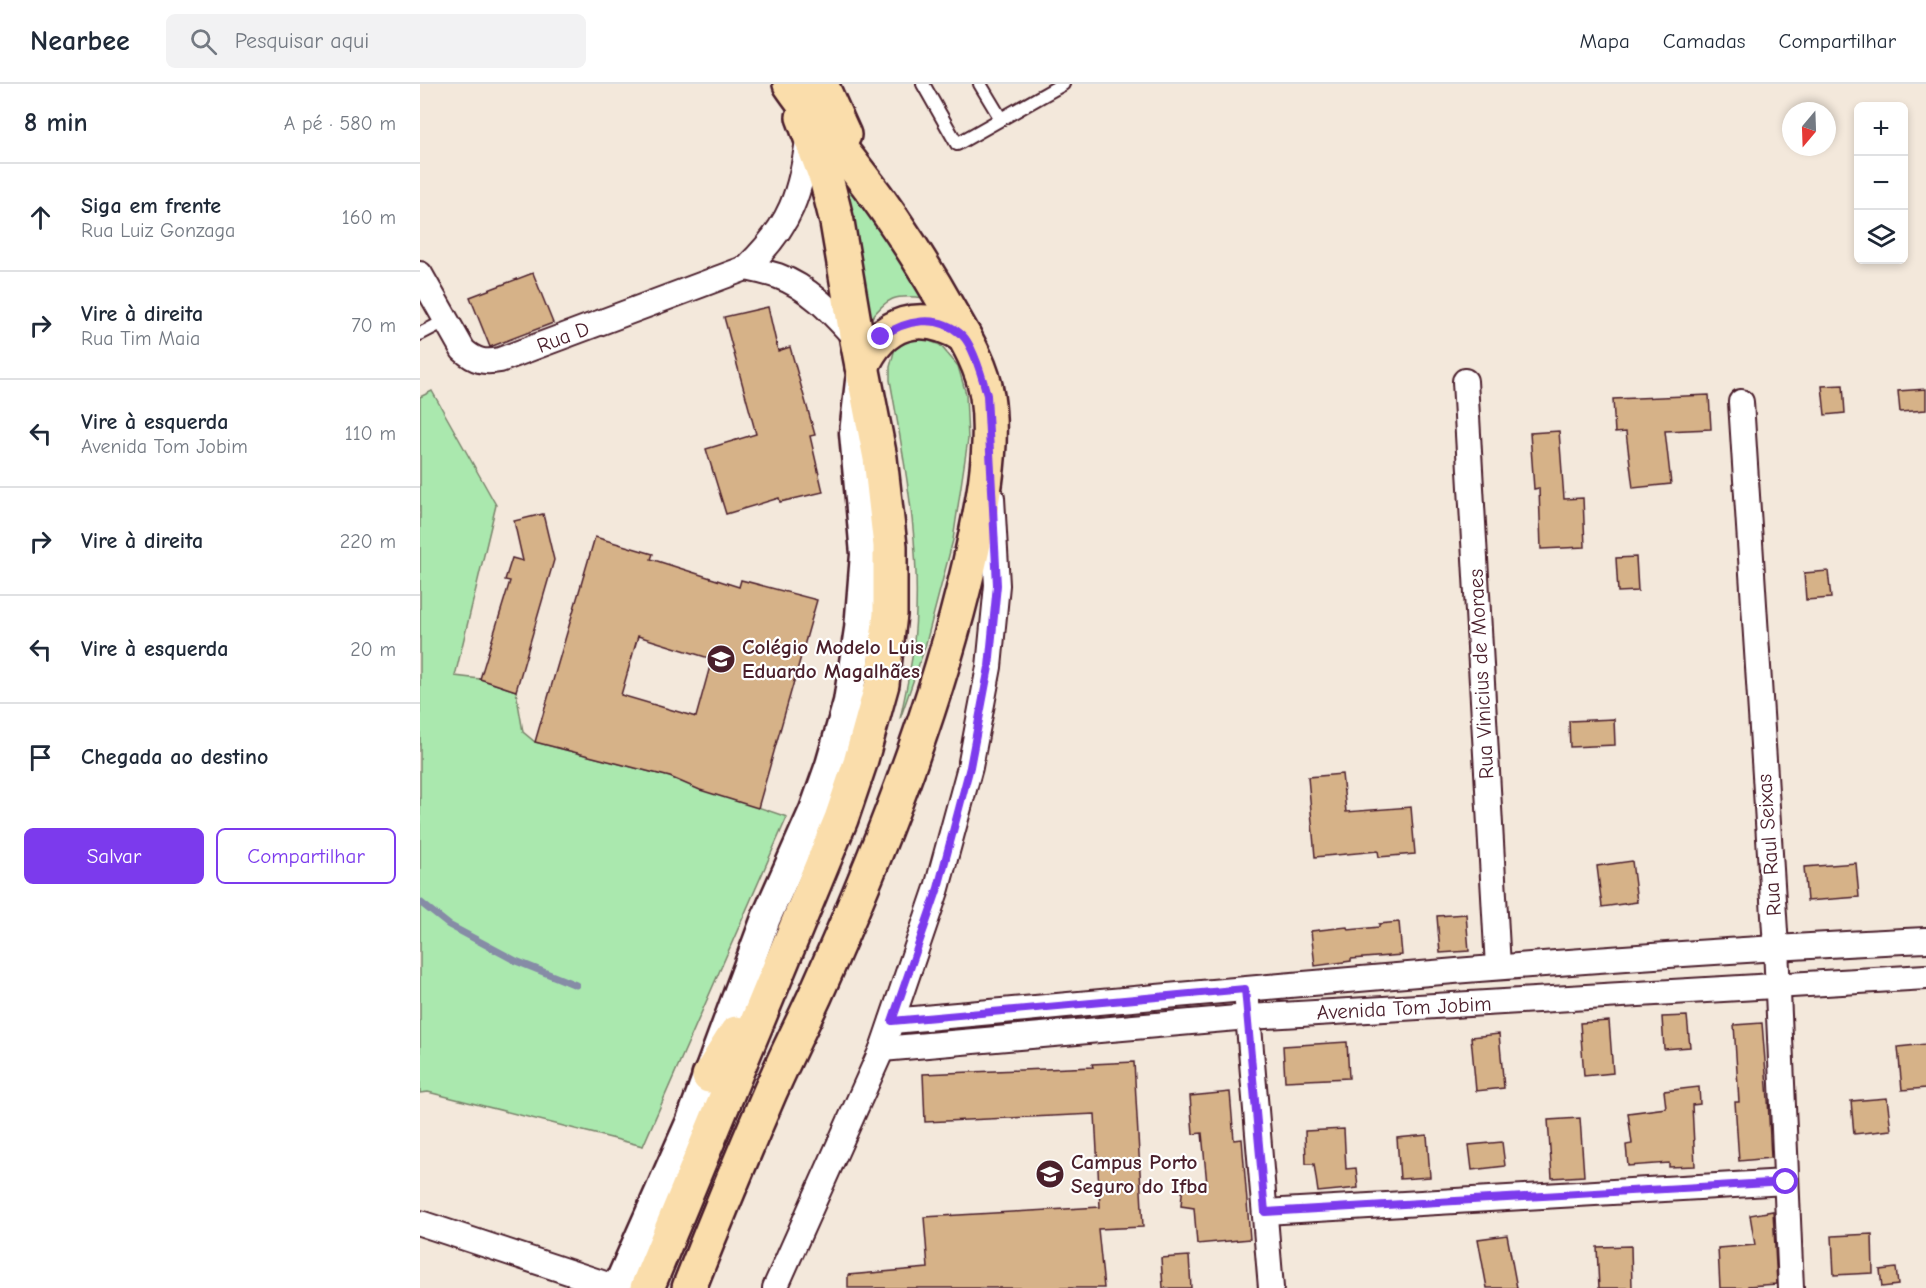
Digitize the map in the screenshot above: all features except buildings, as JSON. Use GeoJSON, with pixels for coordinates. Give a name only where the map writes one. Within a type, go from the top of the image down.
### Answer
{"type":"FeatureCollection","features":[{"type":"Feature","properties":{"kind":"main road"},"geometry":{"type":"LineString","coordinates":[[647,1288],[841,819],[860,764],[882,684],[890,614],[890,546],[880,458],[859,353],[837,222],[826,178],[809,132],[801,85]]}},
{"type":"Feature","properties":{"kind":"main road"},"geometry":{"type":"LineString","coordinates":[[689,1288],[769,1094],[814,998],[868,872],[903,780],[939,678],[959,607],[975,537],[989,454],[987,395],[978,365],[964,336],[934,284],[801,85]]}},
{"type":"Feature","properties":{"kind":"main road"},"geometry":{"type":"LineString","coordinates":[[859,353],[869,350],[881,337],[896,327],[913,322],[931,322],[949,326],[964,336]]}},
{"type":"Feature","properties":{"kind":"main road"},"geometry":{"type":"LineString","coordinates":[[709,1076],[786,956]]}},
{"type":"Feature","properties":{"kind":"street","name":"Rua D"},"geometry":{"type":"LineString","coordinates":[[420,274],[463,350],[472,359],[486,362],[500,360],[746,268],[769,246],[786,220],[798,191],[809,132]]}},
{"type":"Feature","properties":{"kind":"street"},"geometry":{"type":"LineString","coordinates":[[420,1223],[584,1283],[617,1288],[709,1076],[766,918],[814,810],[830,765],[848,702],[859,628],[865,554],[854,433],[859,353],[834,315],[808,292],[779,277],[746,268]]}},
{"type":"Feature","properties":{"kind":"street","name":"Rua Vinicius de Moraes"},"geometry":{"type":"LineString","coordinates":[[1465,381],[1488,968],[1482,1003]]}},
{"type":"Feature","properties":{"kind":"street","name":"Rua Raul Seixas"},"geometry":{"type":"LineString","coordinates":[[1741,402],[1776,947],[1791,1288]]}},
{"type":"Feature","properties":{"kind":"street"},"geometry":{"type":"LineString","coordinates":[[774,1288],[882,1048],[938,888],[970,767],[989,667],[997,585],[989,454]]}},
{"type":"Feature","properties":{"kind":"street","name":"Avenida Tom Jobim"},"geometry":{"type":"LineString","coordinates":[[892,1021],[1488,968],[1776,947],[1926,940]]}},
{"type":"Feature","properties":{"kind":"street","name":"Avenida Tom Jobim"},"geometry":{"type":"LineString","coordinates":[[882,1048],[1248,1017],[1926,977]]}},
{"type":"Feature","properties":{"kind":"street"},"geometry":{"type":"LineString","coordinates":[[1245,989],[1271,1288]]}},
{"type":"Feature","properties":{"kind":"street"},"geometry":{"type":"LineString","coordinates":[[1265,1212],[1786,1182]]}},
{"type":"Feature","properties":{"kind":"lane"},"geometry":{"type":"LineString","coordinates":[[922,84],[957,144],[1000,119],[1045,88],[1063,84]]}},
{"type":"Feature","properties":{"kind":"lane"},"geometry":{"type":"LineString","coordinates":[[980,84],[1000,119]]}},
{"type":"Feature","properties":{"kind":"lane"},"geometry":{"type":"LineString","coordinates":[[420,334],[445,321]]}},
{"type":"Feature","properties":{"kind":"green space"},"geometry":{"type":"Polygon","coordinates":[[[847,183],[925,298],[899,297],[893,299],[881,307],[869,321],[847,183]]]}},
{"type":"Feature","properties":{"kind":"green space"},"geometry":{"type":"Polygon","coordinates":[[[922,338],[940,345],[958,366],[966,394],[968,439],[953,540],[925,647],[900,719],[913,651],[916,583],[912,515],[890,380],[890,367],[895,348],[910,339],[922,338]]]}},
{"type":"Feature","properties":{"kind":"green space"},"geometry":{"type":"Polygon","coordinates":[[[432,391],[496,505],[455,676],[480,679],[516,691],[523,732],[535,742],[670,777],[787,817],[643,1146],[428,1092],[420,1093],[420,397],[432,391]]]}},
{"type":"Feature","properties":{"kind":"waterway"},"geometry":{"type":"LineString","coordinates":[[420,902],[449,925],[516,961],[576,985]]}},
{"type":"Feature","properties":{"kind":"place","name":"Colégio Modelo Luis Eduardo Magalhães"},"geometry":{"type":"Point","coordinates":[721,659]}},
{"type":"Feature","properties":{"kind":"place","name":"Campus Porto Seguro do Ifba"},"geometry":{"type":"Point","coordinates":[1050,1174]}},
{"type":"Feature","properties":{"kind":"route"},"geometry":{"type":"LineString","coordinates":[[881,337],[896,327],[913,322],[931,322],[949,326],[964,336],[978,365],[987,395],[997,585],[989,667],[970,767],[938,888],[892,1021],[1245,989],[1265,1212],[1786,1182]]}}]}
